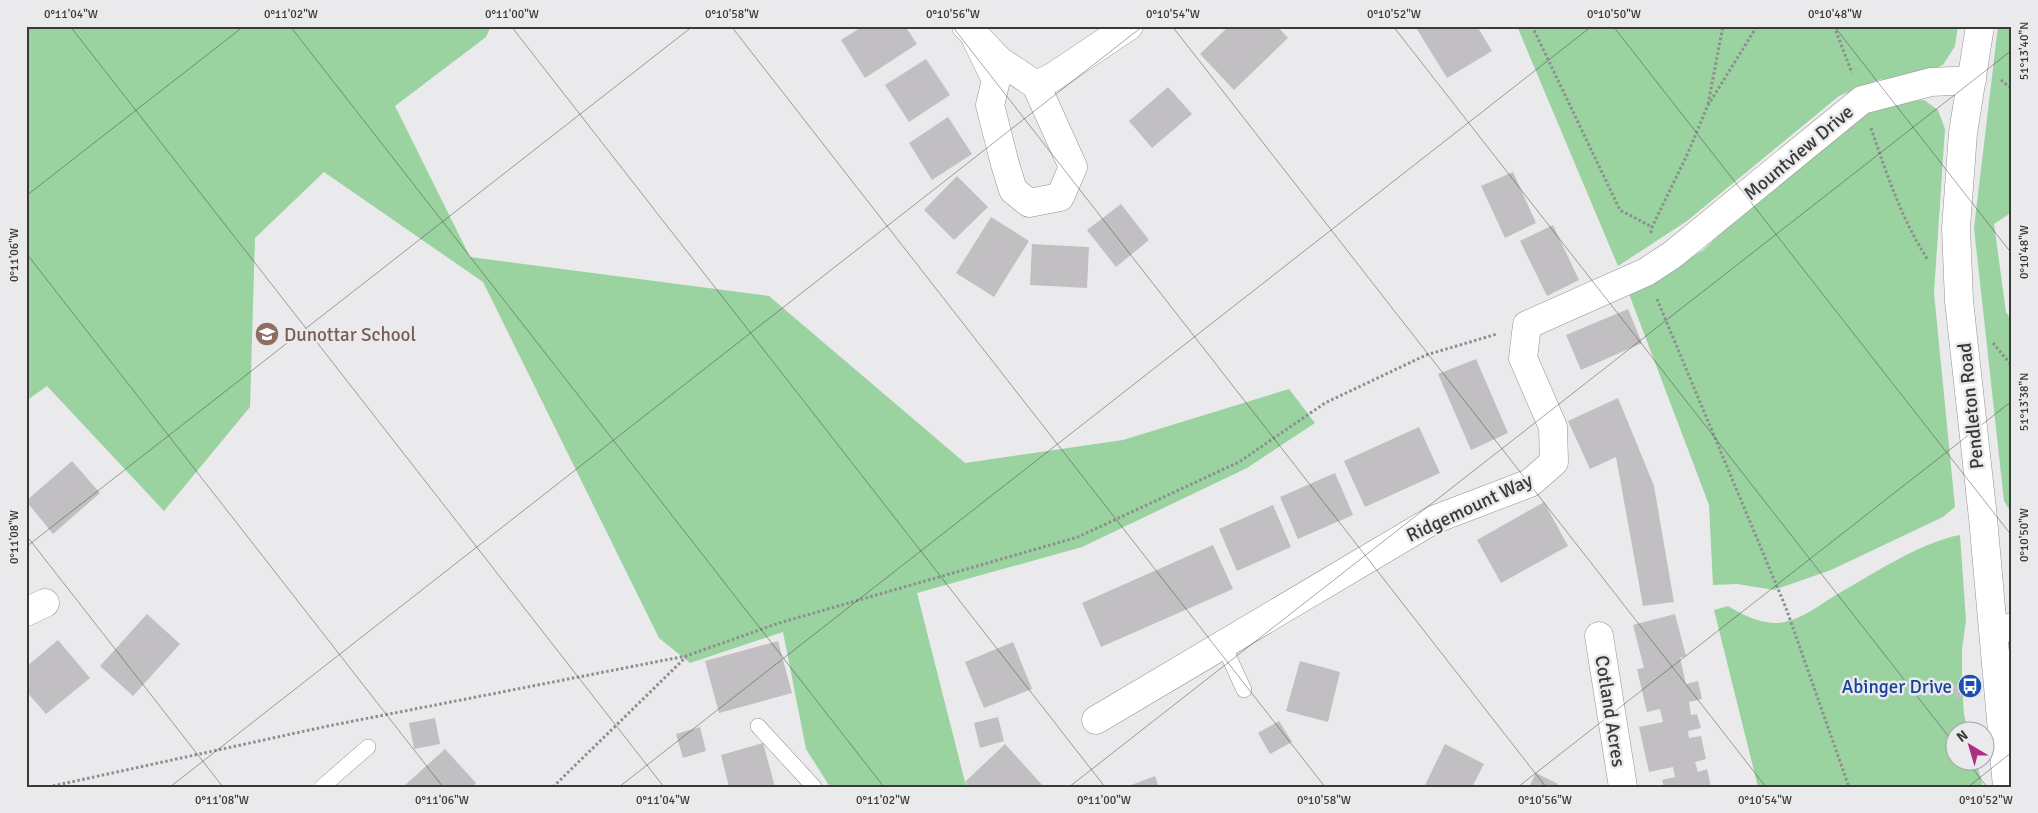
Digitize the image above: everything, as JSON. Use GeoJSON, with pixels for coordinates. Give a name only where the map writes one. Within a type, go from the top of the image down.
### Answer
{"type":"FeatureCollection","features":[{"type":"Feature","properties":{"kind":"street"},"geometry":{"type":"LineString","coordinates":[[1036,85],[1053,77],[1130,26]]}},
{"type":"Feature","properties":{"kind":"street","name":"Pendleton Road"},"geometry":{"type":"LineString","coordinates":[[1980,26],[1963,133],[1956,228],[1959,301],[2003,629],[2007,787]]}},
{"type":"Feature","properties":{"kind":"street"},"geometry":{"type":"LineString","coordinates":[[971,33],[1000,61],[1036,85],[1073,167],[1060,197],[1029,203],[1013,190],[990,105],[996,80],[971,33]]}},
{"type":"Feature","properties":{"kind":"street","name":"Mountview Drive"},"geometry":{"type":"LineString","coordinates":[[1646,272],[1672,255],[1862,100],[1931,82],[1972,80]]}},
{"type":"Feature","properties":{"kind":"street"},"geometry":{"type":"LineString","coordinates":[[1527,325],[1646,272]]}},
{"type":"Feature","properties":{"kind":"street","name":"Ridgemount Way"},"geometry":{"type":"LineString","coordinates":[[1096,720],[1433,520],[1530,483],[1554,462],[1553,427],[1523,358],[1527,325]]}},
{"type":"Feature","properties":{"kind":"street","name":"Cotland Acres"},"geometry":{"type":"LineString","coordinates":[[1599,636],[1623,787]]}},
{"type":"Feature","properties":{"kind":"lane"},"geometry":{"type":"LineString","coordinates":[[1223,644],[1244,690]]}},
{"type":"Feature","properties":{"kind":"lane"},"geometry":{"type":"LineString","coordinates":[[758,726],[814,787]]}},
{"type":"Feature","properties":{"kind":"lane"},"geometry":{"type":"LineString","coordinates":[[322,787],[368,748]]}},
{"type":"Feature","properties":{"kind":"path"},"geometry":{"type":"LineString","coordinates":[[1532,26],[1620,210],[1652,227]]}},
{"type":"Feature","properties":{"kind":"path"},"geometry":{"type":"LineString","coordinates":[[1707,107],[1723,26]]}},
{"type":"Feature","properties":{"kind":"path"},"geometry":{"type":"LineString","coordinates":[[1757,26],[1707,107],[1652,227],[1646,272],[1786,608],[1849,787]]}},
{"type":"Feature","properties":{"kind":"path"},"geometry":{"type":"LineString","coordinates":[[1834,26],[1862,100],[1892,193],[1910,231],[1933,268],[1959,301]]}},
{"type":"Feature","properties":{"kind":"path"},"geometry":{"type":"LineString","coordinates":[[48,787],[328,726],[686,656],[780,623],[1078,537],[1239,462],[1334,399],[1426,355],[1527,325]]}},
{"type":"Feature","properties":{"kind":"path"},"geometry":{"type":"LineString","coordinates":[[553,787],[686,656]]}},
{"type":"Feature","properties":{"kind":"green space"},"geometry":{"type":"Polygon","coordinates":[[[26,26],[491,26],[486,37],[395,106],[470,257],[769,296],[965,463],[1123,440],[1289,389],[1315,423],[1247,468],[1082,547],[917,593],[965,782],[969,787],[830,787],[806,749],[783,632],[690,663],[659,638],[483,282],[324,172],[255,238],[250,407],[164,511],[47,386],[26,401],[26,26]]]}},
{"type":"Feature","properties":{"kind":"green space"},"geometry":{"type":"Polygon","coordinates":[[[1517,26],[1958,26],[1955,46],[1943,65],[1922,74],[1878,80],[1839,96],[1687,221],[1618,266],[1517,26]]]}},
{"type":"Feature","properties":{"kind":"green space"},"geometry":{"type":"Polygon","coordinates":[[[1998,26],[2012,26],[2012,212],[1994,224],[2006,312],[2012,321],[2012,514],[2004,501],[1974,228],[1998,26]]]}},
{"type":"Feature","properties":{"kind":"green space"},"geometry":{"type":"Polygon","coordinates":[[[1924,100],[1938,110],[1945,129],[1934,293],[1955,507],[1943,517],[1831,570],[1774,590],[1737,584],[1713,585],[1709,505],[1629,294],[1702,251],[1757,200],[1842,129],[1874,109],[1904,101],[1924,100]]]}},
{"type":"Feature","properties":{"kind":"green space"},"geometry":{"type":"Polygon","coordinates":[[[1960,535],[1966,620],[1962,649],[1962,684],[1965,720],[1946,720],[1946,770],[1978,770],[1983,787],[1758,787],[1714,610],[1728,606],[1756,620],[1774,623],[1790,621],[1806,614],[1880,569],[1913,552],[1960,535]]]}},
{"type":"Feature","properties":{"kind":"building"},"geometry":{"type":"Polygon","coordinates":[[[863,26],[905,26],[917,44],[865,78],[841,40],[863,26]]]}},
{"type":"Feature","properties":{"kind":"building"},"geometry":{"type":"Polygon","coordinates":[[[1229,26],[1277,26],[1288,38],[1234,90],[1200,54],[1229,26]]]}},
{"type":"Feature","properties":{"kind":"building"},"geometry":{"type":"Polygon","coordinates":[[[1415,26],[1477,26],[1492,51],[1447,78],[1415,26]]]}},
{"type":"Feature","properties":{"kind":"building"},"geometry":{"type":"Polygon","coordinates":[[[926,59],[950,95],[909,122],[885,85],[926,59]]]}},
{"type":"Feature","properties":{"kind":"building"},"geometry":{"type":"Polygon","coordinates":[[[1168,87],[1192,114],[1152,148],[1129,121],[1168,87]]]}},
{"type":"Feature","properties":{"kind":"building"},"geometry":{"type":"Polygon","coordinates":[[[948,117],[972,154],[932,180],[909,143],[948,117]]]}},
{"type":"Feature","properties":{"kind":"building"},"geometry":{"type":"Polygon","coordinates":[[[1513,172],[1536,223],[1505,238],[1481,186],[1513,172]]]}},
{"type":"Feature","properties":{"kind":"building"},"geometry":{"type":"Polygon","coordinates":[[[957,176],[988,207],[954,240],[924,210],[957,176]]]}},
{"type":"Feature","properties":{"kind":"building"},"geometry":{"type":"Polygon","coordinates":[[[1121,204],[1149,240],[1116,267],[1087,230],[1121,204]]]}},
{"type":"Feature","properties":{"kind":"building"},"geometry":{"type":"Polygon","coordinates":[[[991,217],[1029,241],[994,297],[956,273],[991,217]]]}},
{"type":"Feature","properties":{"kind":"building"},"geometry":{"type":"Polygon","coordinates":[[[1553,225],[1579,280],[1547,296],[1520,241],[1553,225]]]}},
{"type":"Feature","properties":{"kind":"building"},"geometry":{"type":"Polygon","coordinates":[[[1032,244],[1089,247],[1087,288],[1030,285],[1032,244]]]}},
{"type":"Feature","properties":{"kind":"building"},"geometry":{"type":"Polygon","coordinates":[[[1628,309],[1642,343],[1581,370],[1566,335],[1628,309]]]}},
{"type":"Feature","properties":{"kind":"building"},"geometry":{"type":"Polygon","coordinates":[[[1476,359],[1508,433],[1471,450],[1438,374],[1476,359]]]}},
{"type":"Feature","properties":{"kind":"building"},"geometry":{"type":"Polygon","coordinates":[[[1618,398],[1654,486],[1674,602],[1643,606],[1616,457],[1590,469],[1568,421],[1618,398]]]}},
{"type":"Feature","properties":{"kind":"building"},"geometry":{"type":"Polygon","coordinates":[[[1419,427],[1440,473],[1365,507],[1344,461],[1419,427]]]}},
{"type":"Feature","properties":{"kind":"building"},"geometry":{"type":"Polygon","coordinates":[[[72,461],[100,493],[53,534],[26,501],[72,461]]]}},
{"type":"Feature","properties":{"kind":"building"},"geometry":{"type":"Polygon","coordinates":[[[1335,473],[1353,515],[1298,539],[1280,497],[1335,473]]]}},
{"type":"Feature","properties":{"kind":"building"},"geometry":{"type":"Polygon","coordinates":[[[1544,502],[1568,546],[1501,583],[1477,540],[1544,502]]]}},
{"type":"Feature","properties":{"kind":"building"},"geometry":{"type":"Polygon","coordinates":[[[1273,505],[1291,547],[1237,571],[1219,529],[1273,505]]]}},
{"type":"Feature","properties":{"kind":"building"},"geometry":{"type":"Polygon","coordinates":[[[1213,545],[1233,589],[1101,647],[1082,603],[1213,545]]]}},
{"type":"Feature","properties":{"kind":"building"},"geometry":{"type":"Polygon","coordinates":[[[147,614],[180,644],[133,696],[100,666],[147,614]]]}},
{"type":"Feature","properties":{"kind":"building"},"geometry":{"type":"Polygon","coordinates":[[[1675,614],[1686,656],[1680,658],[1686,684],[1698,681],[1702,699],[1689,702],[1691,715],[1697,714],[1701,728],[1688,731],[1689,738],[1701,736],[1706,759],[1695,762],[1698,772],[1707,769],[1711,787],[1664,787],[1662,780],[1675,777],[1673,767],[1649,772],[1639,727],[1663,722],[1660,709],[1647,712],[1637,669],[1644,668],[1633,625],[1675,614]]]}},
{"type":"Feature","properties":{"kind":"building"},"geometry":{"type":"Polygon","coordinates":[[[58,640],[90,678],[46,714],[26,691],[26,667],[58,640]]]}},
{"type":"Feature","properties":{"kind":"building"},"geometry":{"type":"Polygon","coordinates":[[[778,641],[792,693],[719,713],[705,661],[778,641]]]}},
{"type":"Feature","properties":{"kind":"building"},"geometry":{"type":"Polygon","coordinates":[[[1013,642],[1032,689],[984,708],[965,662],[1013,642]]]}},
{"type":"Feature","properties":{"kind":"building"},"geometry":{"type":"Polygon","coordinates":[[[1300,661],[1340,672],[1328,722],[1286,711],[1300,661]]]}},
{"type":"Feature","properties":{"kind":"building"},"geometry":{"type":"Polygon","coordinates":[[[1962,684],[1964,697],[1955,698],[1953,685],[1962,684]]]}},
{"type":"Feature","properties":{"kind":"building"},"geometry":{"type":"Polygon","coordinates":[[[998,717],[1004,741],[980,748],[974,723],[998,717]]]}},
{"type":"Feature","properties":{"kind":"building"},"geometry":{"type":"Polygon","coordinates":[[[435,718],[440,744],[414,749],[409,723],[435,718]]]}},
{"type":"Feature","properties":{"kind":"building"},"geometry":{"type":"Polygon","coordinates":[[[1279,721],[1292,742],[1270,754],[1258,733],[1279,721]]]}},
{"type":"Feature","properties":{"kind":"building"},"geometry":{"type":"Polygon","coordinates":[[[700,727],[706,751],[683,758],[676,734],[700,727]]]}},
{"type":"Feature","properties":{"kind":"building"},"geometry":{"type":"Polygon","coordinates":[[[763,743],[775,787],[729,787],[721,755],[763,743]]]}},
{"type":"Feature","properties":{"kind":"building"},"geometry":{"type":"Polygon","coordinates":[[[1005,744],[1044,787],[970,787],[965,782],[1005,744]]]}},
{"type":"Feature","properties":{"kind":"building"},"geometry":{"type":"Polygon","coordinates":[[[1445,744],[1484,764],[1472,787],[1424,787],[1445,744]]]}},
{"type":"Feature","properties":{"kind":"building"},"geometry":{"type":"Polygon","coordinates":[[[445,749],[476,783],[472,787],[403,787],[445,749]]]}},
{"type":"Feature","properties":{"kind":"building"},"geometry":{"type":"Polygon","coordinates":[[[1536,773],[1558,784],[1556,787],[1529,787],[1536,773]]]}},
{"type":"Feature","properties":{"kind":"building"},"geometry":{"type":"Polygon","coordinates":[[[1155,776],[1159,787],[1126,787],[1155,776]]]}},
{"type":"Feature","properties":{"kind":"place","name":"Dunottar School"},"geometry":{"type":"Point","coordinates":[267,334]}},
{"type":"Feature","properties":{"kind":"place","name":"Abinger Drive"},"geometry":{"type":"Point","coordinates":[1970,686]}}]}
